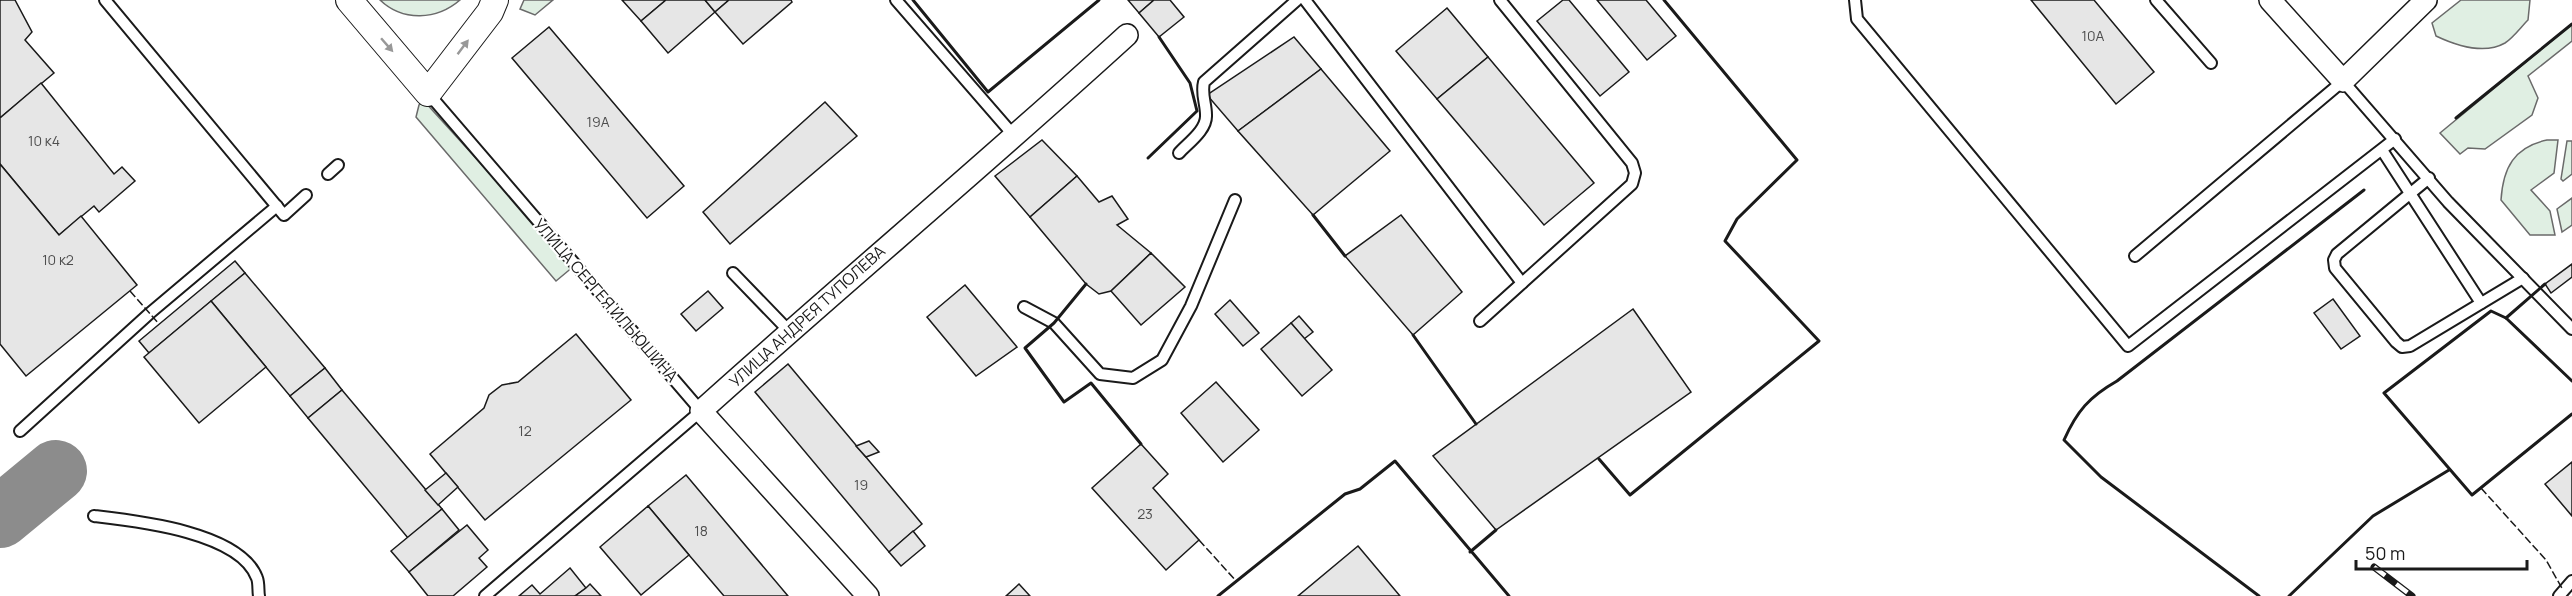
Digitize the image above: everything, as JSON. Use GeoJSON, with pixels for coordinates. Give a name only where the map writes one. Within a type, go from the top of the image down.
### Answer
{"type":"FeatureCollection","features":[{"type":"Feature","properties":{"kind":"street","name":"УЛИЦА СЕРГЕЯ ИЛЬЮШИНА"},"geometry":{"type":"LineString","coordinates":[[349,0],[428,93]]}},
{"type":"Feature","properties":{"kind":"street"},"geometry":{"type":"LineString","coordinates":[[428,93],[490,12],[495,0]]}},
{"type":"Feature","properties":{"kind":"street"},"geometry":{"type":"LineString","coordinates":[[2270,0],[2343,81],[2426,0]]}},
{"type":"Feature","properties":{"kind":"street","name":"УЛИЦА АНДРЕЯ ТУПОЛЕВА"},"geometry":{"type":"LineString","coordinates":[[701,411],[951,189],[1015,137],[1126,35]]}},
{"type":"Feature","properties":{"kind":"street","name":"УЛИЦА СЕРГЕЯ ИЛЬЮШИНА"},"geometry":{"type":"LineString","coordinates":[[701,411],[868,596]]}},
{"type":"Feature","properties":{"kind":"lane"},"geometry":{"type":"LineString","coordinates":[[105,0],[284,215],[306,195]]}},
{"type":"Feature","properties":{"kind":"lane"},"geometry":{"type":"LineString","coordinates":[[896,0],[1015,137]]}},
{"type":"Feature","properties":{"kind":"lane"},"geometry":{"type":"LineString","coordinates":[[1179,153],[1205,125],[1206,115],[1202,91],[1204,82],[1297,0]]}},
{"type":"Feature","properties":{"kind":"lane"},"geometry":{"type":"LineString","coordinates":[[1305,0],[1522,284]]}},
{"type":"Feature","properties":{"kind":"lane"},"geometry":{"type":"LineString","coordinates":[[1480,321],[1632,184],[1635,173],[1632,163],[1500,0]]}},
{"type":"Feature","properties":{"kind":"lane"},"geometry":{"type":"LineString","coordinates":[[1855,0],[1857,19],[2128,346],[2395,139]]}},
{"type":"Feature","properties":{"kind":"lane"},"geometry":{"type":"LineString","coordinates":[[2156,0],[2211,63]]}},
{"type":"Feature","properties":{"kind":"lane"},"geometry":{"type":"LineString","coordinates":[[2135,256],[2343,81],[2448,202],[2572,329]]}},
{"type":"Feature","properties":{"kind":"lane","name":"УЛИЦА СЕРГЕЯ ИЛЬЮШИНА"},"geometry":{"type":"LineString","coordinates":[[428,93],[701,411]]}},
{"type":"Feature","properties":{"kind":"lane"},"geometry":{"type":"LineString","coordinates":[[2382,150],[2481,303]]}},
{"type":"Feature","properties":{"kind":"lane"},"geometry":{"type":"LineString","coordinates":[[328,174],[338,165]]}},
{"type":"Feature","properties":{"kind":"lane"},"geometry":{"type":"LineString","coordinates":[[2429,178],[2337,254],[2334,260],[2335,268],[2402,347],[2410,346],[2523,278]]}},
{"type":"Feature","properties":{"kind":"lane"},"geometry":{"type":"LineString","coordinates":[[1024,307],[1054,323],[1100,374],[1133,378],[1162,360],[1191,306],[1235,200]]}},
{"type":"Feature","properties":{"kind":"lane"},"geometry":{"type":"LineString","coordinates":[[20,431],[150,313],[277,206]]}},
{"type":"Feature","properties":{"kind":"lane"},"geometry":{"type":"LineString","coordinates":[[733,273],[789,331]]}},
{"type":"Feature","properties":{"kind":"lane","name":"УЛИЦА АНДРЕЯ ТУПОЛЕВА"},"geometry":{"type":"LineString","coordinates":[[485,596],[701,411]]}},
{"type":"Feature","properties":{"kind":"lane"},"geometry":{"type":"LineString","coordinates":[[94,516],[190,533],[222,545],[244,559],[258,578],[259,596]]}},
{"type":"Feature","properties":{"kind":"lane"},"geometry":{"type":"LineString","coordinates":[[2559,596],[2572,581]]}},
{"type":"Feature","properties":{"kind":"green space"},"geometry":{"type":"Polygon","coordinates":[[[380,0],[460,0],[441,12],[420,16],[399,12],[380,0]]]}},
{"type":"Feature","properties":{"kind":"green space"},"geometry":{"type":"Polygon","coordinates":[[[524,0],[553,0],[535,15],[520,9],[524,0]]]}},
{"type":"Feature","properties":{"kind":"green space"},"geometry":{"type":"Polygon","coordinates":[[[2461,0],[2530,0],[2528,20],[2505,43],[2497,47],[2470,47],[2436,36],[2432,23],[2461,0]]]}},
{"type":"Feature","properties":{"kind":"green space"},"geometry":{"type":"Polygon","coordinates":[[[2572,24],[2572,41],[2528,76],[2538,98],[2532,115],[2485,149],[2468,148],[2460,154],[2440,133],[2572,24]]]}},
{"type":"Feature","properties":{"kind":"green space"},"geometry":{"type":"Polygon","coordinates":[[[424,101],[574,266],[556,281],[416,117],[419,105],[424,101]]]}},
{"type":"Feature","properties":{"kind":"green space"},"geometry":{"type":"Polygon","coordinates":[[[2558,140],[2554,173],[2531,190],[2550,211],[2555,235],[2530,235],[2501,200],[2502,189],[2508,169],[2518,154],[2536,143],[2558,140]]]}},
{"type":"Feature","properties":{"kind":"green space"},"geometry":{"type":"Polygon","coordinates":[[[2567,141],[2572,141],[2572,174],[2563,181],[2561,179],[2567,141]]]}},
{"type":"Feature","properties":{"kind":"green space"},"geometry":{"type":"Polygon","coordinates":[[[2572,198],[2572,225],[2562,232],[2557,209],[2572,198]]]}},
{"type":"Feature","properties":{"kind":"building"},"geometry":{"type":"Polygon","coordinates":[[[0,0],[15,0],[32,32],[25,40],[54,73],[0,118],[0,0]]]}},
{"type":"Feature","properties":{"kind":"building"},"geometry":{"type":"Polygon","coordinates":[[[622,0],[666,0],[641,21],[622,0]]]}},
{"type":"Feature","properties":{"kind":"building"},"geometry":{"type":"Polygon","coordinates":[[[666,0],[705,0],[715,12],[668,53],[641,21],[666,0]]]}},
{"type":"Feature","properties":{"kind":"building"},"geometry":{"type":"Polygon","coordinates":[[[705,0],[729,0],[715,12],[705,0]]]}},
{"type":"Feature","properties":{"kind":"building"},"geometry":{"type":"Polygon","coordinates":[[[729,0],[791,0],[792,2],[743,44],[715,12],[729,0]]]}},
{"type":"Feature","properties":{"kind":"building"},"geometry":{"type":"Polygon","coordinates":[[[1128,0],[1154,0],[1139,13],[1128,0]]]}},
{"type":"Feature","properties":{"kind":"building"},"geometry":{"type":"Polygon","coordinates":[[[1154,0],[1170,0],[1184,17],[1159,37],[1139,13],[1154,0]]]}},
{"type":"Feature","properties":{"kind":"building"},"geometry":{"type":"Polygon","coordinates":[[[1563,0],[1569,0],[1629,72],[1600,96],[1537,21],[1563,0]]]}},
{"type":"Feature","properties":{"kind":"building"},"geometry":{"type":"Polygon","coordinates":[[[1597,0],[1646,0],[1676,36],[1647,60],[1597,0]]]}},
{"type":"Feature","properties":{"kind":"building"},"geometry":{"type":"Polygon","coordinates":[[[2031,0],[2094,0],[2154,72],[2116,104],[2031,0]]]}},
{"type":"Feature","properties":{"kind":"building"},"geometry":{"type":"Polygon","coordinates":[[[1447,8],[1488,57],[1437,99],[1396,51],[1447,8]]]}},
{"type":"Feature","properties":{"kind":"building"},"geometry":{"type":"Polygon","coordinates":[[[549,27],[684,186],[647,218],[512,58],[549,27]]]}},
{"type":"Feature","properties":{"kind":"building"},"geometry":{"type":"Polygon","coordinates":[[[1294,37],[1321,69],[1238,131],[1207,95],[1294,37]]]}},
{"type":"Feature","properties":{"kind":"building"},"geometry":{"type":"Polygon","coordinates":[[[1488,57],[1594,183],[1544,225],[1437,99],[1488,57]]]}},
{"type":"Feature","properties":{"kind":"building"},"geometry":{"type":"Polygon","coordinates":[[[1321,69],[1390,151],[1313,215],[1238,131],[1321,69]]]}},
{"type":"Feature","properties":{"kind":"building"},"geometry":{"type":"Polygon","coordinates":[[[41,83],[114,174],[122,167],[135,181],[99,212],[94,206],[59,235],[0,164],[0,118],[41,83]]]}},
{"type":"Feature","properties":{"kind":"building"},"geometry":{"type":"Polygon","coordinates":[[[825,102],[857,136],[730,244],[703,212],[825,102]]]}},
{"type":"Feature","properties":{"kind":"building"},"geometry":{"type":"Polygon","coordinates":[[[1042,140],[1077,176],[1030,217],[995,176],[1042,140]]]}},
{"type":"Feature","properties":{"kind":"building"},"geometry":{"type":"Polygon","coordinates":[[[0,164],[59,235],[81,216],[137,285],[26,376],[0,344],[0,164]]]}},
{"type":"Feature","properties":{"kind":"building"},"geometry":{"type":"Polygon","coordinates":[[[1077,176],[1099,202],[1112,196],[1128,219],[1117,225],[1151,253],[1111,291],[1099,294],[1086,284],[1030,217],[1077,176]]]}},
{"type":"Feature","properties":{"kind":"building"},"geometry":{"type":"Polygon","coordinates":[[[1401,215],[1462,292],[1413,335],[1345,256],[1401,215]]]}},
{"type":"Feature","properties":{"kind":"building"},"geometry":{"type":"Polygon","coordinates":[[[1151,253],[1185,287],[1141,325],[1111,291],[1151,253]]]}},
{"type":"Feature","properties":{"kind":"building"},"geometry":{"type":"Polygon","coordinates":[[[235,261],[245,273],[149,353],[139,341],[235,261]]]}},
{"type":"Feature","properties":{"kind":"building"},"geometry":{"type":"Polygon","coordinates":[[[2572,264],[2572,277],[2551,293],[2545,284],[2572,264]]]}},
{"type":"Feature","properties":{"kind":"building"},"geometry":{"type":"Polygon","coordinates":[[[245,273],[325,368],[290,396],[211,301],[245,273]]]}},
{"type":"Feature","properties":{"kind":"building"},"geometry":{"type":"Polygon","coordinates":[[[965,285],[1017,347],[976,376],[927,317],[965,285]]]}},
{"type":"Feature","properties":{"kind":"building"},"geometry":{"type":"Polygon","coordinates":[[[708,291],[723,308],[696,331],[681,314],[708,291]]]}},
{"type":"Feature","properties":{"kind":"building"},"geometry":{"type":"Polygon","coordinates":[[[2333,299],[2360,336],[2341,349],[2314,313],[2333,299]]]}},
{"type":"Feature","properties":{"kind":"building"},"geometry":{"type":"Polygon","coordinates":[[[1230,300],[1259,333],[1243,346],[1215,314],[1230,300]]]}},
{"type":"Feature","properties":{"kind":"building"},"geometry":{"type":"Polygon","coordinates":[[[211,301],[266,367],[199,423],[144,357],[211,301]]]}},
{"type":"Feature","properties":{"kind":"building"},"geometry":{"type":"Polygon","coordinates":[[[1633,309],[1691,392],[1496,530],[1433,456],[1633,309]]]}},
{"type":"Feature","properties":{"kind":"building"},"geometry":{"type":"Polygon","coordinates":[[[1299,316],[1313,332],[1304,339],[1291,323],[1299,316]]]}},
{"type":"Feature","properties":{"kind":"building"},"geometry":{"type":"Polygon","coordinates":[[[1291,323],[1332,370],[1302,396],[1261,349],[1291,323]]]}},
{"type":"Feature","properties":{"kind":"building"},"geometry":{"type":"Polygon","coordinates":[[[576,334],[631,400],[485,520],[430,454],[484,408],[489,395],[502,385],[518,382],[576,334]]]}},
{"type":"Feature","properties":{"kind":"building"},"geometry":{"type":"Polygon","coordinates":[[[788,364],[922,524],[889,552],[755,392],[788,364]]]}},
{"type":"Feature","properties":{"kind":"building"},"geometry":{"type":"Polygon","coordinates":[[[325,368],[342,390],[308,418],[290,396],[325,368]]]}},
{"type":"Feature","properties":{"kind":"building"},"geometry":{"type":"Polygon","coordinates":[[[1216,382],[1259,430],[1223,462],[1181,413],[1216,382]]]}},
{"type":"Feature","properties":{"kind":"building"},"geometry":{"type":"Polygon","coordinates":[[[342,390],[442,509],[408,538],[308,418],[342,390]]]}},
{"type":"Feature","properties":{"kind":"building"},"geometry":{"type":"Polygon","coordinates":[[[869,441],[879,452],[866,457],[856,446],[869,441]]]}},
{"type":"Feature","properties":{"kind":"building"},"geometry":{"type":"Polygon","coordinates":[[[1141,444],[1168,474],[1153,488],[1199,540],[1166,570],[1092,488],[1141,444]]]}},
{"type":"Feature","properties":{"kind":"building"},"geometry":{"type":"Polygon","coordinates":[[[2572,462],[2572,516],[2545,484],[2572,462]]]}},
{"type":"Feature","properties":{"kind":"building"},"geometry":{"type":"Polygon","coordinates":[[[446,473],[458,487],[438,505],[425,490],[446,473]]]}},
{"type":"Feature","properties":{"kind":"building"},"geometry":{"type":"Polygon","coordinates":[[[686,475],[788,596],[724,596],[689,555],[648,506],[686,475]]]}},
{"type":"Feature","properties":{"kind":"building"},"geometry":{"type":"Polygon","coordinates":[[[648,506],[689,555],[641,595],[600,547],[648,506]]]}},
{"type":"Feature","properties":{"kind":"building"},"geometry":{"type":"Polygon","coordinates":[[[442,509],[459,530],[409,572],[391,551],[442,509]]]}},
{"type":"Feature","properties":{"kind":"building"},"geometry":{"type":"Polygon","coordinates":[[[467,525],[488,550],[479,558],[487,567],[453,596],[428,596],[409,572],[467,525]]]}},
{"type":"Feature","properties":{"kind":"building"},"geometry":{"type":"Polygon","coordinates":[[[913,531],[925,546],[901,566],[889,552],[913,531]]]}},
{"type":"Feature","properties":{"kind":"building"},"geometry":{"type":"Polygon","coordinates":[[[1358,546],[1400,596],[1298,596],[1358,546]]]}},
{"type":"Feature","properties":{"kind":"building"},"geometry":{"type":"Polygon","coordinates":[[[570,568],[586,588],[575,596],[519,596],[532,585],[540,594],[570,568]]]}},
{"type":"Feature","properties":{"kind":"building"},"geometry":{"type":"Polygon","coordinates":[[[590,584],[601,596],[575,596],[586,588],[590,584]]]}},
{"type":"Feature","properties":{"kind":"building"},"geometry":{"type":"Polygon","coordinates":[[[1019,584],[1030,596],[1006,596],[1019,584]]]}},
{"type":"Feature","properties":{"kind":"taxiway"},"geometry":{"type":"LineString","coordinates":[[0,517],[56,471]]}},
{"type":"Feature","properties":{"kind":"railway"},"geometry":{"type":"LineString","coordinates":[[2374,567],[2412,596]]}},
{"type":"Feature","properties":{"kind":"fence"},"geometry":{"type":"LineString","coordinates":[[130,291],[159,324]]}},
{"type":"Feature","properties":{"kind":"fence"},"geometry":{"type":"LineString","coordinates":[[2481,488],[2546,560],[2563,590]]}},
{"type":"Feature","properties":{"kind":"fence"},"geometry":{"type":"LineString","coordinates":[[1199,540],[1237,582]]}},
{"type":"Feature","properties":{"kind":"wall"},"geometry":{"type":"LineString","coordinates":[[913,0],[988,92],[1099,0]]}},
{"type":"Feature","properties":{"kind":"wall"},"geometry":{"type":"LineString","coordinates":[[1599,459],[1630,495],[1819,341],[1725,241],[1737,219],[1797,160],[1664,0]]}},
{"type":"Feature","properties":{"kind":"wall"},"geometry":{"type":"LineString","coordinates":[[2456,118],[2572,24]]}},
{"type":"Feature","properties":{"kind":"wall"},"geometry":{"type":"LineString","coordinates":[[1148,158],[1197,111],[1190,83],[1159,37]]}},
{"type":"Feature","properties":{"kind":"wall"},"geometry":{"type":"LineString","coordinates":[[2259,596],[2101,477],[2064,440],[2079,413],[2091,399],[2364,190]]}},
{"type":"Feature","properties":{"kind":"wall"},"geometry":{"type":"LineString","coordinates":[[1313,215],[1345,256]]}},
{"type":"Feature","properties":{"kind":"wall"},"geometry":{"type":"LineString","coordinates":[[1086,284],[1054,323],[1025,348],[1064,402],[1091,383],[1141,444]]}},
{"type":"Feature","properties":{"kind":"wall"},"geometry":{"type":"LineString","coordinates":[[2506,318],[2545,284]]}},
{"type":"Feature","properties":{"kind":"wall"},"geometry":{"type":"LineString","coordinates":[[2572,381],[2506,318],[2491,311],[2384,393],[2472,495],[2572,414]]}},
{"type":"Feature","properties":{"kind":"wall"},"geometry":{"type":"LineString","coordinates":[[1413,335],[1476,424]]}},
{"type":"Feature","properties":{"kind":"wall"},"geometry":{"type":"LineString","coordinates":[[1218,596],[1345,494],[1360,489],[1395,461],[1509,596]]}},
{"type":"Feature","properties":{"kind":"wall"},"geometry":{"type":"LineString","coordinates":[[2289,596],[2373,516],[2449,470]]}},
{"type":"Feature","properties":{"kind":"wall"},"geometry":{"type":"LineString","coordinates":[[1470,552],[1496,530]]}}]}
